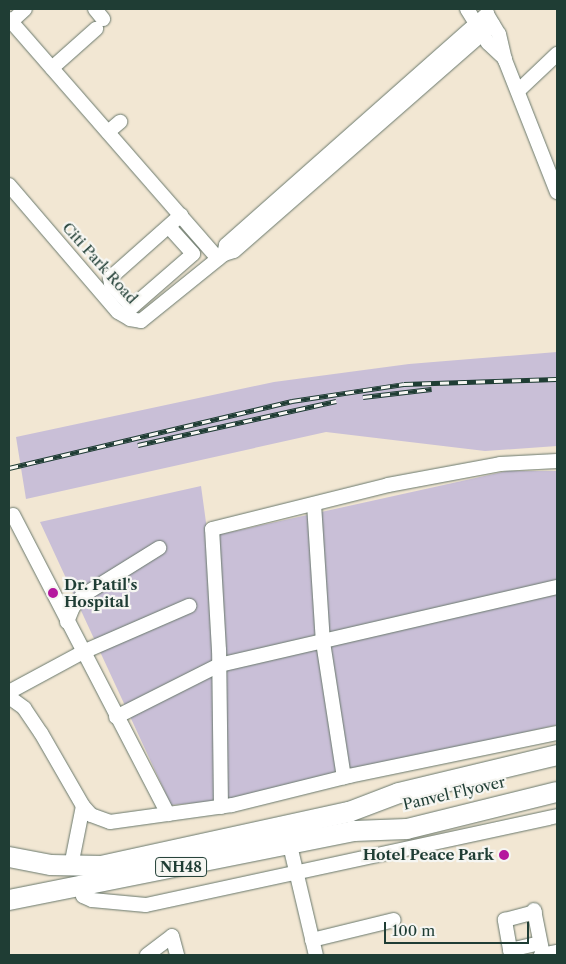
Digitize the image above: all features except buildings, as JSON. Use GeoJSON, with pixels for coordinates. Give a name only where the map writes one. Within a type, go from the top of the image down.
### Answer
{"type":"FeatureCollection","features":[{"type":"Feature","properties":{"kind":"highway"},"geometry":{"type":"LineString","coordinates":[[352,822],[399,793],[557,755]]}},
{"type":"Feature","properties":{"kind":"highway","name":"Panvel Flyover"},"geometry":{"type":"LineString","coordinates":[[403,811],[557,768]]}},
{"type":"Feature","properties":{"kind":"highway","name":"Panvel Flyover"},"geometry":{"type":"LineString","coordinates":[[352,822],[557,780]]}},
{"type":"Feature","properties":{"kind":"highway"},"geometry":{"type":"LineString","coordinates":[[352,822],[407,828],[557,792]]}},
{"type":"Feature","properties":{"kind":"highway","name":"NH48"},"geometry":{"type":"LineString","coordinates":[[9,857],[71,866],[101,866],[288,835],[352,822]]}},
{"type":"Feature","properties":{"kind":"highway","name":"NH48"},"geometry":{"type":"LineString","coordinates":[[9,900],[81,887],[288,835]]}},
{"type":"Feature","properties":{"kind":"street"},"geometry":{"type":"LineString","coordinates":[[25,9],[10,20],[181,215],[221,256],[234,251],[336,154],[479,28],[488,15],[499,34],[505,60],[556,184]]}},
{"type":"Feature","properties":{"kind":"street"},"geometry":{"type":"LineString","coordinates":[[52,68],[98,15],[83,9]]}},
{"type":"Feature","properties":{"kind":"street"},"geometry":{"type":"LineString","coordinates":[[467,9],[479,28],[505,60]]}},
{"type":"Feature","properties":{"kind":"street"},"geometry":{"type":"LineString","coordinates":[[518,91],[557,54]]}},
{"type":"Feature","properties":{"kind":"street"},"geometry":{"type":"LineString","coordinates":[[108,132],[120,122]]}},
{"type":"Feature","properties":{"kind":"street","name":"Citi Park Road"},"geometry":{"type":"LineString","coordinates":[[9,186],[104,285],[118,312],[130,319],[141,321],[221,256]]}},
{"type":"Feature","properties":{"kind":"street"},"geometry":{"type":"LineString","coordinates":[[169,227],[192,252],[191,257],[132,307],[104,285],[181,215]]}},
{"type":"Feature","properties":{"kind":"street"},"geometry":{"type":"LineString","coordinates":[[221,807],[219,665],[212,529],[388,485],[500,464],[557,461]]}},
{"type":"Feature","properties":{"kind":"street"},"geometry":{"type":"LineString","coordinates":[[314,504],[323,642],[344,777]]}},
{"type":"Feature","properties":{"kind":"street"},"geometry":{"type":"LineString","coordinates":[[14,515],[67,622],[168,814]]}},
{"type":"Feature","properties":{"kind":"street"},"geometry":{"type":"LineString","coordinates":[[67,622],[72,607],[82,596],[160,548]]}},
{"type":"Feature","properties":{"kind":"street"},"geometry":{"type":"LineString","coordinates":[[116,717],[219,665],[557,587]]}},
{"type":"Feature","properties":{"kind":"street"},"geometry":{"type":"LineString","coordinates":[[9,692],[83,652],[189,606]]}},
{"type":"Feature","properties":{"kind":"street"},"geometry":{"type":"LineString","coordinates":[[9,697],[24,708],[41,733],[83,806],[91,814],[110,822],[221,807],[344,777],[557,732]]}},
{"type":"Feature","properties":{"kind":"street"},"geometry":{"type":"LineString","coordinates":[[71,866],[83,806]]}},
{"type":"Feature","properties":{"kind":"street"},"geometry":{"type":"LineString","coordinates":[[81,887],[83,896],[92,900],[146,905],[557,816]]}},
{"type":"Feature","properties":{"kind":"street"},"geometry":{"type":"LineString","coordinates":[[288,835],[295,874],[316,955]]}},
{"type":"Feature","properties":{"kind":"street"},"geometry":{"type":"LineString","coordinates":[[542,951],[535,911],[505,920],[510,953],[557,952]]}},
{"type":"Feature","properties":{"kind":"street"},"geometry":{"type":"LineString","coordinates":[[312,940],[394,920]]}},
{"type":"Feature","properties":{"kind":"street"},"geometry":{"type":"LineString","coordinates":[[147,955],[172,936],[177,955]]}},
{"type":"Feature","properties":{"kind":"shaded area"},"geometry":{"type":"Polygon","coordinates":[[[557,352],[557,446],[485,451],[326,432],[26,499],[16,437],[274,382],[409,364],[557,352]]]}},
{"type":"Feature","properties":{"kind":"shaded area"},"geometry":{"type":"Polygon","coordinates":[[[507,471],[557,471],[557,725],[232,800],[171,805],[40,522],[201,486],[208,537],[507,471]]]}},
{"type":"Feature","properties":{"kind":"railway"},"geometry":{"type":"LineString","coordinates":[[9,468],[292,401],[404,384],[557,379]]}},
{"type":"Feature","properties":{"kind":"railway"},"geometry":{"type":"LineString","coordinates":[[363,397],[432,389]]}},
{"type":"Feature","properties":{"kind":"railway"},"geometry":{"type":"LineString","coordinates":[[138,445],[336,401]]}},
{"type":"Feature","properties":{"kind":"place","name":"Dr. Patil's Hospital"},"geometry":{"type":"Point","coordinates":[53,593]}},
{"type":"Feature","properties":{"kind":"place","name":"Hotel Peace Park"},"geometry":{"type":"Point","coordinates":[504,855]}}]}
